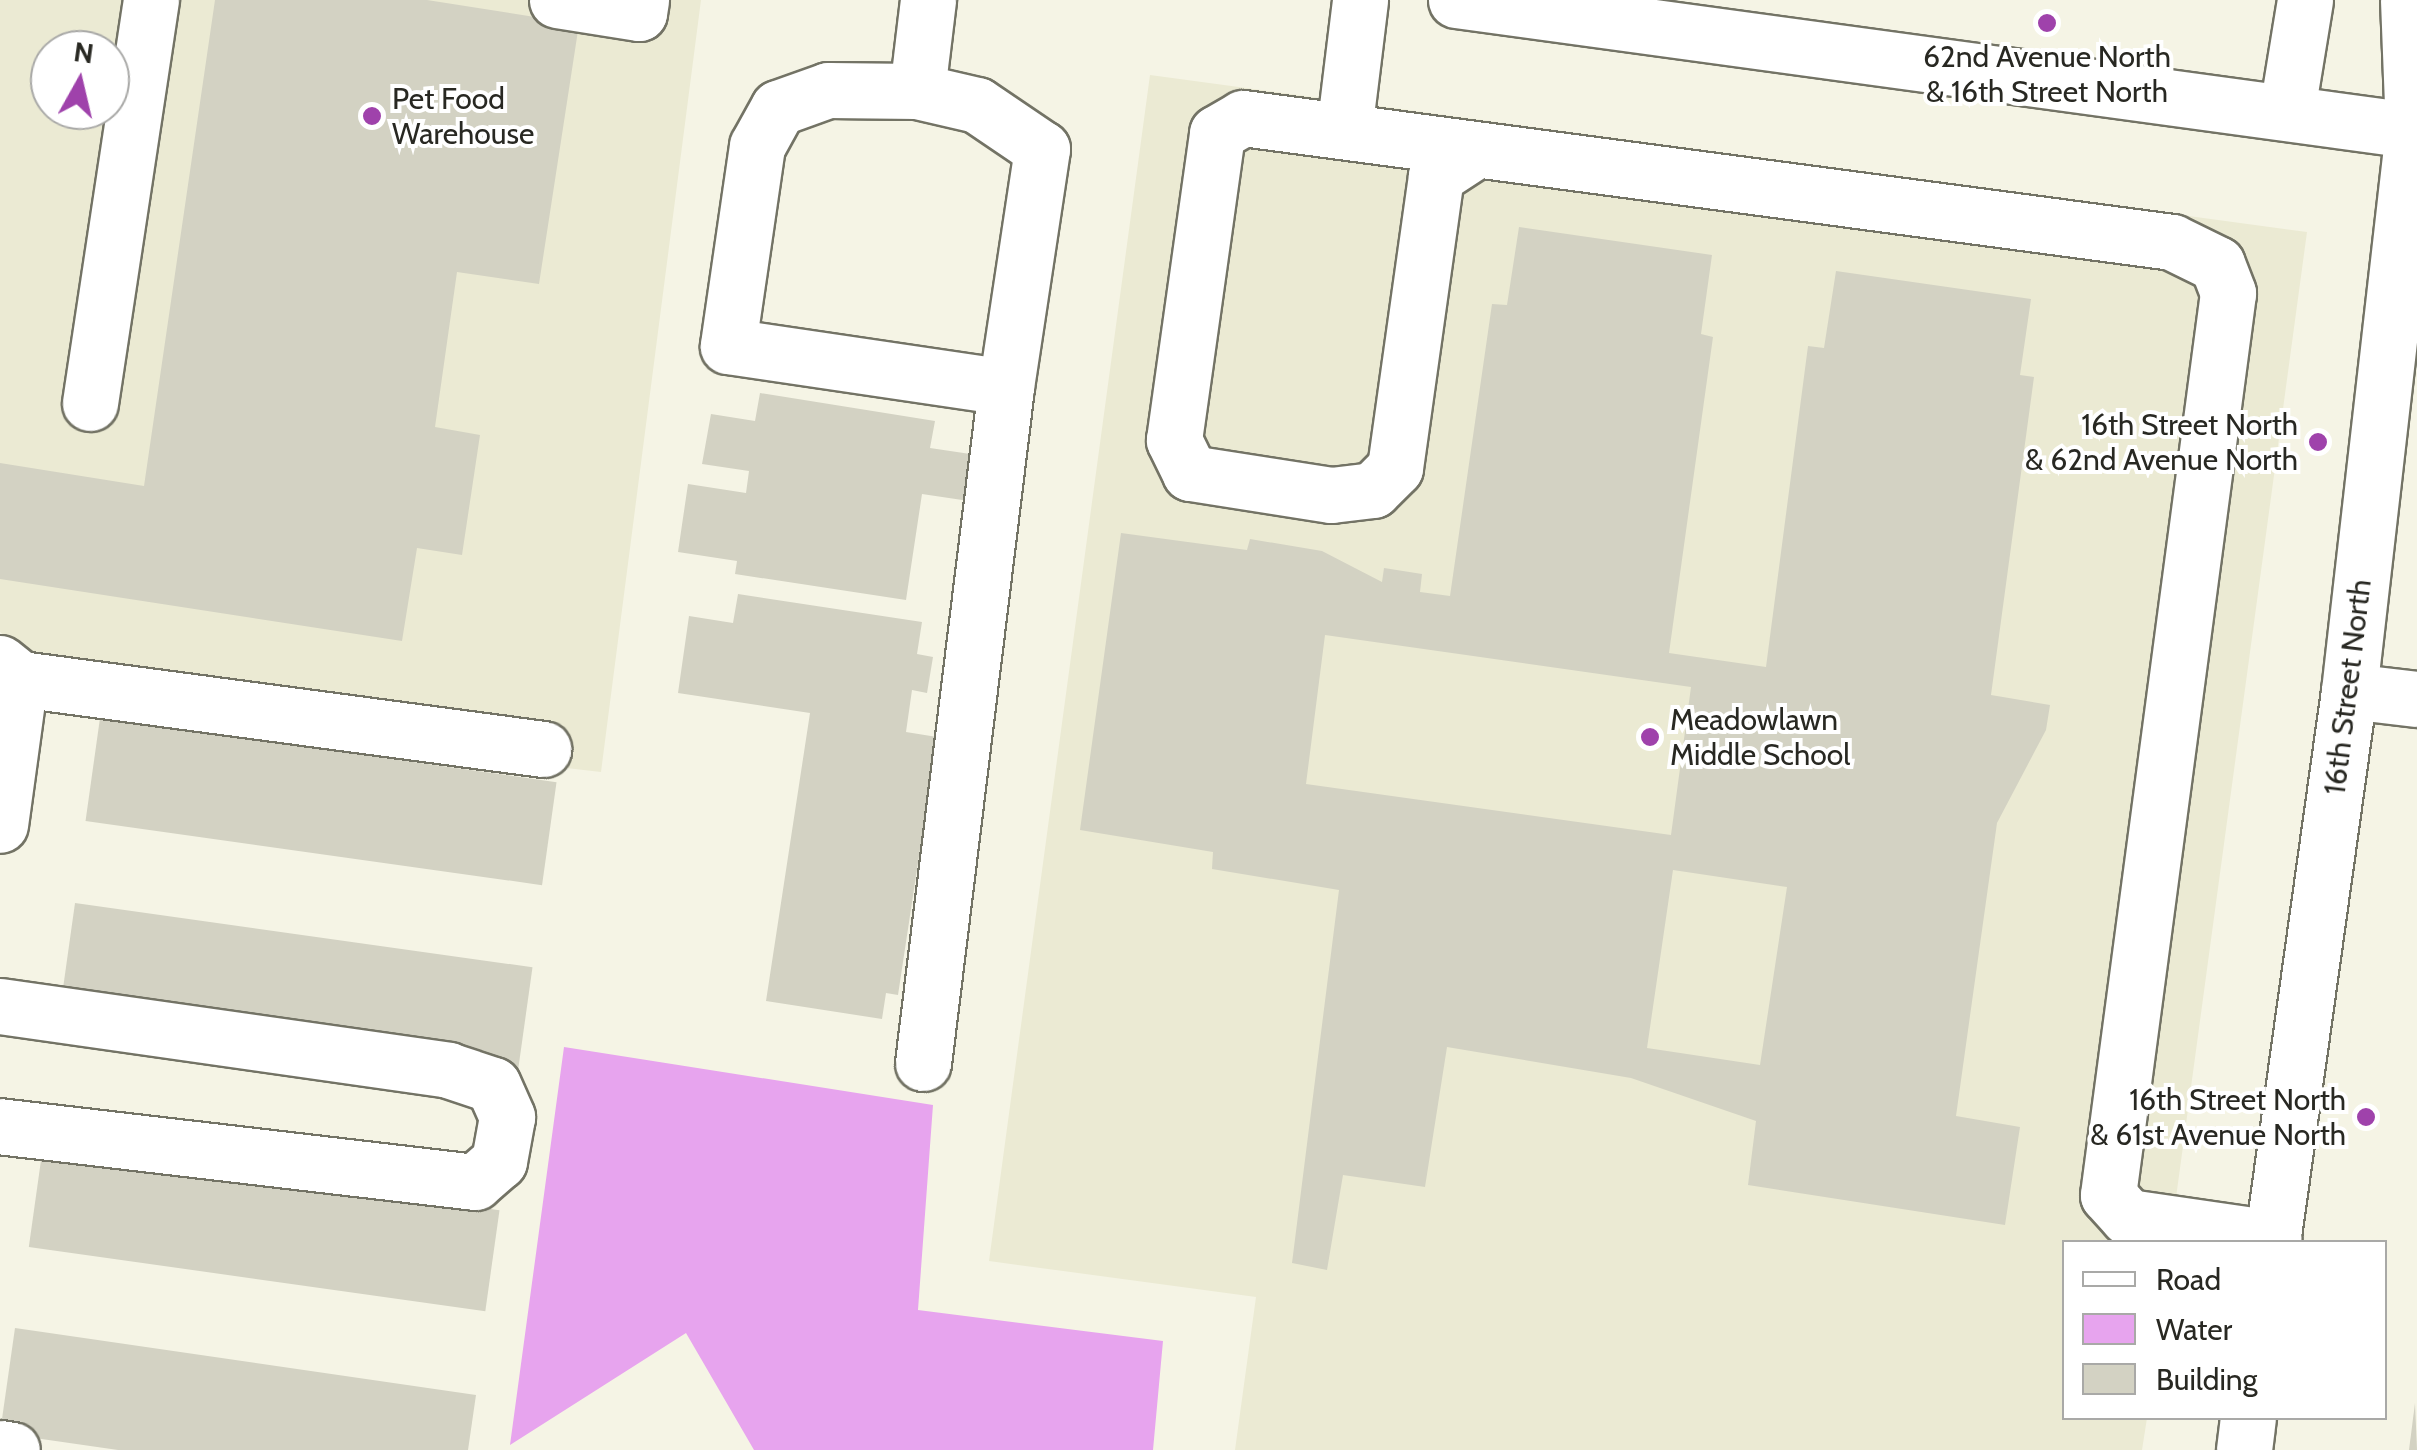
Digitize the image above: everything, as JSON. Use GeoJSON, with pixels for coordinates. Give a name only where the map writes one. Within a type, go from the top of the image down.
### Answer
{"type":"FeatureCollection","features":[{"type":"Feature","properties":{"kind":"street"},"geometry":{"type":"LineString","coordinates":[[90,403],[152,0]]}},
{"type":"Feature","properties":{"kind":"street"},"geometry":{"type":"LineString","coordinates":[[557,0],[639,13],[641,0]]}},
{"type":"Feature","properties":{"kind":"street"},"geometry":{"type":"LineString","coordinates":[[917,90],[928,0]]}},
{"type":"Feature","properties":{"kind":"street"},"geometry":{"type":"LineString","coordinates":[[1344,131],[1360,0]]}},
{"type":"Feature","properties":{"kind":"street"},"geometry":{"type":"LineString","coordinates":[[1456,0],[2416,127]]}},
{"type":"Feature","properties":{"kind":"street"},"geometry":{"type":"LineString","coordinates":[[2286,110],[2305,0]]}},
{"type":"Feature","properties":{"kind":"street","name":"16th Street North"},"geometry":{"type":"LineString","coordinates":[[2273,1240],[2349,691],[2416,127],[2408,0]]}},
{"type":"Feature","properties":{"kind":"street"},"geometry":{"type":"LineString","coordinates":[[923,1063],[1006,386],[1042,149],[978,105],[917,90],[828,90],[778,108],[757,146],[728,346],[1006,386]]}},
{"type":"Feature","properties":{"kind":"street"},"geometry":{"type":"LineString","coordinates":[[1476,150],[1436,176],[1394,468],[1373,490],[1331,496],[1190,474],[1174,440],[1217,134],[1243,118],[2172,242],[2217,264],[2228,293],[2108,1195],[2128,1217],[2273,1240]]}},
{"type":"Feature","properties":{"kind":"street"},"geometry":{"type":"LineString","coordinates":[[0,825],[10,671],[542,749]]}},
{"type":"Feature","properties":{"kind":"street"},"geometry":{"type":"LineString","coordinates":[[2349,691],[2417,699]]}},
{"type":"Feature","properties":{"kind":"street"},"geometry":{"type":"LineString","coordinates":[[0,1006],[448,1070],[493,1085],[507,1117],[500,1161],[475,1182],[0,1126]]}},
{"type":"Feature","properties":{"kind":"street"},"geometry":{"type":"LineString","coordinates":[[2244,1450],[2248,1420]]}},
{"type":"Feature","properties":{"kind":"street"},"geometry":{"type":"LineString","coordinates":[[0,1448],[12,1450]]}},
{"type":"Feature","properties":{"kind":"shaded area"},"geometry":{"type":"Polygon","coordinates":[[[0,0],[701,0],[601,772],[38,707],[33,658],[0,632],[0,0]]]}},
{"type":"Feature","properties":{"kind":"shaded area","name":"Meadowlawn Middle School"},"geometry":{"type":"Polygon","coordinates":[[[1150,75],[2307,232],[2170,1240],[2062,1240],[2062,1420],[2147,1420],[2142,1450],[1235,1450],[1256,1297],[989,1261],[1150,75]]]}},
{"type":"Feature","properties":{"kind":"water"},"geometry":{"type":"Polygon","coordinates":[[[564,1047],[933,1105],[918,1310],[1163,1341],[1153,1450],[754,1450],[686,1333],[510,1445],[564,1047]]]}},
{"type":"Feature","properties":{"kind":"building"},"geometry":{"type":"Polygon","coordinates":[[[215,0],[427,0],[579,24],[539,284],[457,272],[435,427],[480,435],[462,555],[417,548],[402,641],[0,579],[0,463],[144,486],[215,0]]]}},
{"type":"Feature","properties":{"kind":"building"},"geometry":{"type":"Polygon","coordinates":[[[1519,227],[1712,255],[1701,334],[1713,337],[1669,653],[1766,667],[1808,346],[1824,348],[1836,271],[2031,299],[2020,375],[2034,377],[1991,695],[2050,705],[2046,730],[1997,823],[1956,1116],[2020,1127],[2005,1225],[1748,1185],[1756,1121],[1631,1078],[1447,1047],[1425,1187],[1343,1175],[1327,1270],[1292,1263],[1339,890],[1212,869],[1213,852],[1080,830],[1121,533],[1247,550],[1250,539],[1322,551],[1382,582],[1384,568],[1422,574],[1420,592],[1450,596],[1492,304],[1507,305],[1519,227]],[[1325,635],[1306,784],[1671,835],[1691,687],[1325,635]],[[1673,870],[1647,1048],[1760,1065],[1787,887],[1673,870]]]}},
{"type":"Feature","properties":{"kind":"building"},"geometry":{"type":"Polygon","coordinates":[[[760,393],[935,421],[930,448],[977,455],[969,501],[922,494],[906,600],[735,574],[737,561],[678,552],[688,484],[746,493],[749,471],[702,464],[711,414],[755,421],[760,393]]]}},
{"type":"Feature","properties":{"kind":"building"},"geometry":{"type":"Polygon","coordinates":[[[738,594],[922,622],[917,654],[933,657],[927,693],[912,690],[906,732],[937,737],[898,995],[886,993],[882,1019],[766,1001],[810,713],[678,693],[689,616],[733,623],[738,594]]]}},
{"type":"Feature","properties":{"kind":"building"},"geometry":{"type":"Polygon","coordinates":[[[100,718],[557,782],[542,885],[86,821],[100,718]]]}},
{"type":"Feature","properties":{"kind":"building"},"geometry":{"type":"Polygon","coordinates":[[[75,903],[533,967],[518,1071],[60,1007],[75,903]]]}},
{"type":"Feature","properties":{"kind":"building"},"geometry":{"type":"Polygon","coordinates":[[[43,1146],[500,1210],[485,1311],[29,1247],[43,1146]]]}},
{"type":"Feature","properties":{"kind":"building"},"geometry":{"type":"Polygon","coordinates":[[[15,1328],[476,1395],[468,1450],[118,1450],[0,1433],[15,1328]]]}},
{"type":"Feature","properties":{"kind":"building"},"geometry":{"type":"Polygon","coordinates":[[[2415,1403],[2417,1450],[2409,1450],[2415,1403]]]}},
{"type":"Feature","properties":{"kind":"place","name":"62nd Avenue North & 16th Street North"},"geometry":{"type":"Point","coordinates":[2047,23]}},
{"type":"Feature","properties":{"kind":"place","name":"Pet Food Warehouse"},"geometry":{"type":"Point","coordinates":[372,116]}},
{"type":"Feature","properties":{"kind":"place","name":"16th Street North & 62nd Avenue North"},"geometry":{"type":"Point","coordinates":[2318,442]}},
{"type":"Feature","properties":{"kind":"place","name":"Meadowlawn Middle School"},"geometry":{"type":"Point","coordinates":[1650,737]}},
{"type":"Feature","properties":{"kind":"place","name":"16th Street North & 61st Avenue North"},"geometry":{"type":"Point","coordinates":[2366,1117]}}]}
